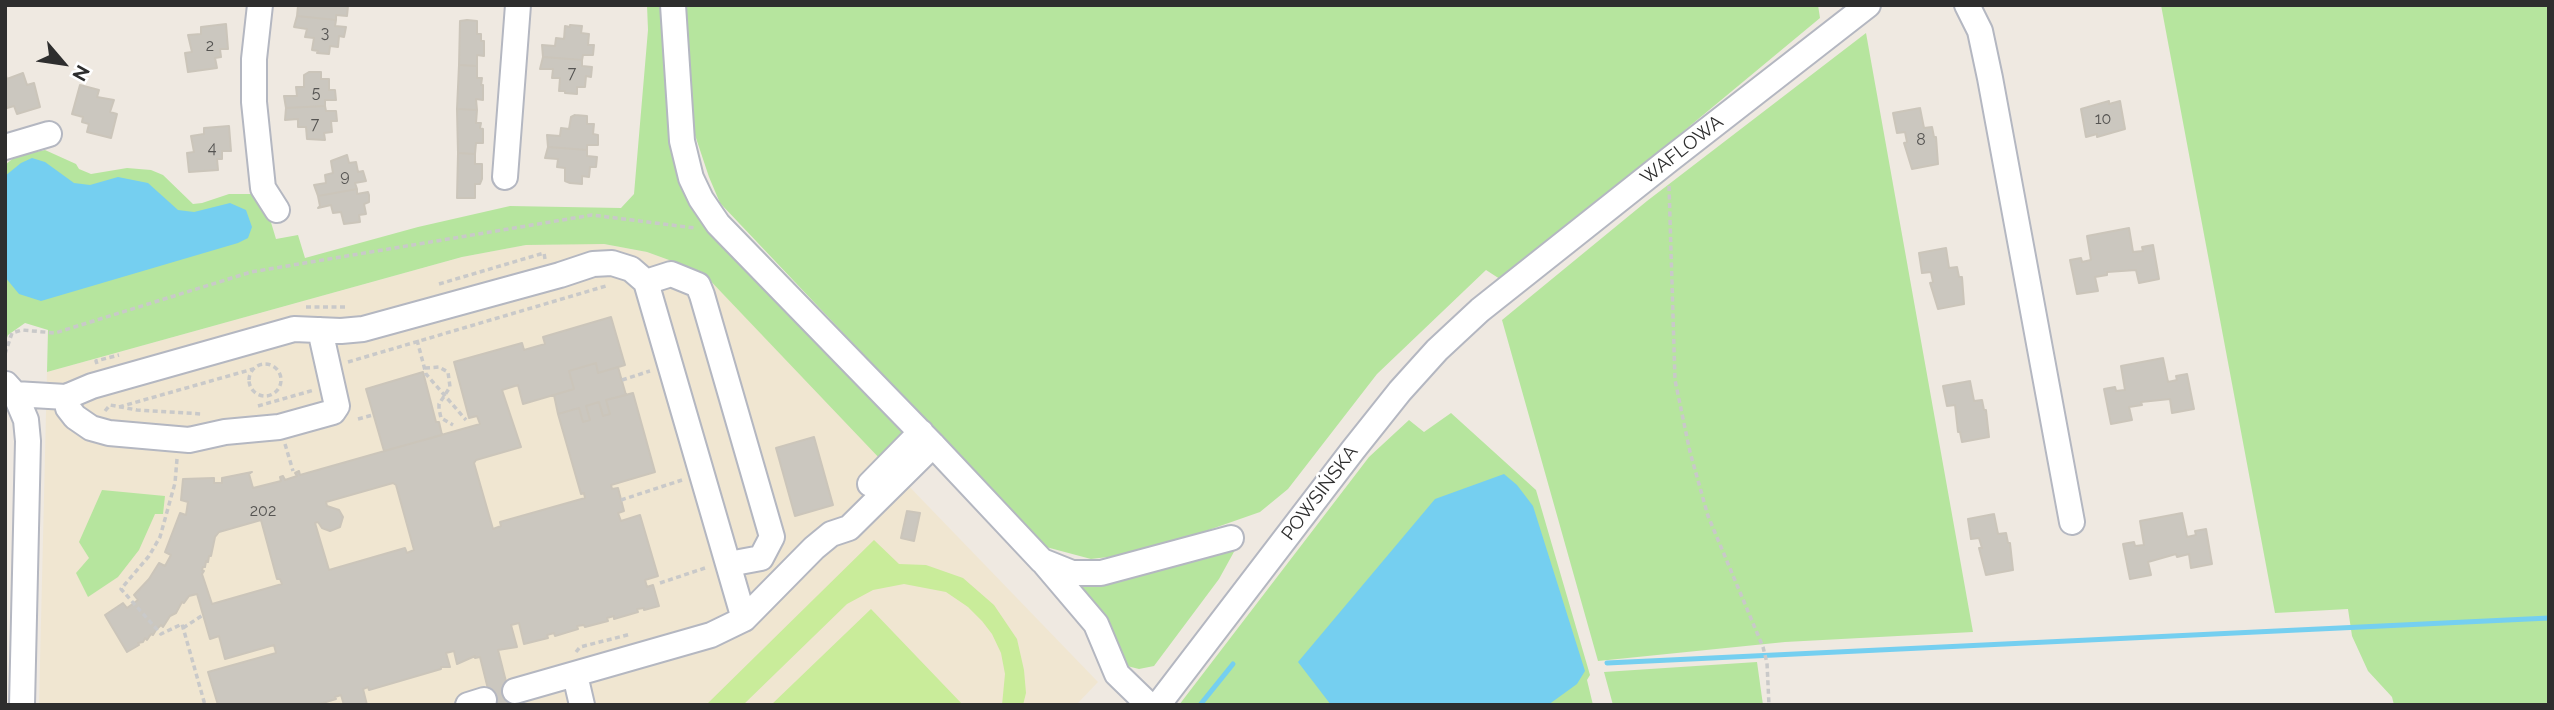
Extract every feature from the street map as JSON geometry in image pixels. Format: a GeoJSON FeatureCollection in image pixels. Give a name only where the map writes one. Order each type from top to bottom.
{"type":"FeatureCollection","features":[{"type":"Feature","properties":{"kind":"street"},"geometry":{"type":"LineString","coordinates":[[260,5],[254,59],[256,129],[263,188],[277,209]]}},
{"type":"Feature","properties":{"kind":"street"},"geometry":{"type":"LineString","coordinates":[[505,177],[518,5]]}},
{"type":"Feature","properties":{"kind":"street"},"geometry":{"type":"LineString","coordinates":[[673,5],[682,141],[691,178],[718,224],[1042,561],[1096,624],[1117,674],[1149,705]]}},
{"type":"Feature","properties":{"kind":"street"},"geometry":{"type":"LineString","coordinates":[[1967,5],[1980,31],[1990,78],[2072,522]]}},
{"type":"Feature","properties":{"kind":"street","name":"WAFLOWA"},"geometry":{"type":"LineString","coordinates":[[1497,297],[1851,10]]}},
{"type":"Feature","properties":{"kind":"street"},"geometry":{"type":"LineString","coordinates":[[5,147],[49,134]]}},
{"type":"Feature","properties":{"kind":"street"},"geometry":{"type":"LineString","coordinates":[[10,389],[66,397],[92,386],[294,328],[341,331],[363,329],[593,264],[612,263],[631,269],[646,282],[700,473],[717,566],[744,619]]}},
{"type":"Feature","properties":{"kind":"street"},"geometry":{"type":"LineString","coordinates":[[646,282],[671,274],[698,285],[766,548]]}},
{"type":"Feature","properties":{"kind":"street","name":"POWSIŃSKA"},"geometry":{"type":"LineString","coordinates":[[1158,705],[1400,391],[1437,350],[1497,297]]}},
{"type":"Feature","properties":{"kind":"street"},"geometry":{"type":"LineString","coordinates":[[66,397],[68,408],[75,417],[91,428],[109,433],[189,440],[225,432],[279,427],[333,412],[337,405],[320,330]]}},
{"type":"Feature","properties":{"kind":"street"},"geometry":{"type":"LineString","coordinates":[[10,389],[26,420],[28,441],[22,705]]}},
{"type":"Feature","properties":{"kind":"street"},"geometry":{"type":"LineString","coordinates":[[515,691],[575,665],[711,635],[744,619],[823,541],[849,528],[927,439]]}},
{"type":"Feature","properties":{"kind":"street"},"geometry":{"type":"LineString","coordinates":[[1042,561],[1072,573],[1101,573],[1231,538]]}},
{"type":"Feature","properties":{"kind":"street"},"geometry":{"type":"LineString","coordinates":[[717,566],[766,548],[823,541]]}},
{"type":"Feature","properties":{"kind":"street"},"geometry":{"type":"LineString","coordinates":[[575,665],[582,705]]}},
{"type":"Feature","properties":{"kind":"path"},"geometry":{"type":"LineString","coordinates":[[1669,160],[1675,380],[1690,452],[1708,516],[1763,647],[1767,663],[1769,705]]}},
{"type":"Feature","properties":{"kind":"path"},"geometry":{"type":"LineString","coordinates":[[5,354],[12,333],[22,330],[55,333],[251,272],[592,215],[692,229],[718,224]]}},
{"type":"Feature","properties":{"kind":"path"},"geometry":{"type":"LineString","coordinates":[[253,408],[346,378],[344,370],[347,363],[355,358],[615,284]]}},
{"type":"Feature","properties":{"kind":"path"},"geometry":{"type":"LineString","coordinates":[[417,340],[426,374],[466,419]]}},
{"type":"Feature","properties":{"kind":"path"},"geometry":{"type":"LineString","coordinates":[[204,414],[117,407],[262,365],[276,369],[281,379],[278,389],[270,396],[255,393],[249,379],[253,369]]}},
{"type":"Feature","properties":{"kind":"path"},"geometry":{"type":"LineString","coordinates":[[425,368],[439,367],[448,372],[450,387],[439,404],[439,414],[453,425]]}},
{"type":"Feature","properties":{"kind":"path"},"geometry":{"type":"LineString","coordinates":[[622,380],[659,368]]}},
{"type":"Feature","properties":{"kind":"path"},"geometry":{"type":"LineString","coordinates":[[358,419],[373,415]]}},
{"type":"Feature","properties":{"kind":"path"},"geometry":{"type":"LineString","coordinates":[[284,442],[293,471]]}},
{"type":"Feature","properties":{"kind":"path"},"geometry":{"type":"LineString","coordinates":[[177,453],[175,483],[160,537],[149,556],[121,589],[161,634],[182,624],[205,705]]}},
{"type":"Feature","properties":{"kind":"path"},"geometry":{"type":"LineString","coordinates":[[621,500],[688,479]]}},
{"type":"Feature","properties":{"kind":"path"},"geometry":{"type":"LineString","coordinates":[[660,583],[717,566]]}},
{"type":"Feature","properties":{"kind":"path"},"geometry":{"type":"LineString","coordinates":[[183,628],[203,615]]}},
{"type":"Feature","properties":{"kind":"path"},"geometry":{"type":"LineString","coordinates":[[575,665],[580,647],[635,633]]}},
{"type":"Feature","properties":{"kind":"shaded area"},"geometry":{"type":"Polygon","coordinates":[[[604,244],[647,252],[702,272],[1098,682],[1076,705],[39,705],[47,372],[462,257],[526,245],[604,244]]]}},
{"type":"Feature","properties":{"kind":"green space"},"geometry":{"type":"Polygon","coordinates":[[[647,5],[665,5],[679,166],[913,433],[883,462],[702,272],[647,252],[604,244],[526,245],[462,257],[47,372],[48,330],[25,323],[8,335],[5,343],[5,165],[16,156],[45,150],[91,174],[127,168],[151,170],[163,175],[193,204],[229,194],[251,194],[270,219],[276,239],[298,235],[305,258],[418,227],[510,206],[621,208],[634,194],[648,30],[647,5]]]}},
{"type":"Feature","properties":{"kind":"green space"},"geometry":{"type":"Polygon","coordinates":[[[686,5],[1818,5],[1820,18],[1503,281],[1486,270],[1377,374],[1288,489],[1260,512],[1143,553],[1091,559],[1046,547],[720,203],[694,132],[686,5]]]}},
{"type":"Feature","properties":{"kind":"green space"},"geometry":{"type":"Polygon","coordinates":[[[2161,5],[2549,5],[2549,705],[2394,705],[2392,697],[2368,671],[2352,636],[2348,609],[2275,613],[2161,5]]]}},
{"type":"Feature","properties":{"kind":"green space"},"geometry":{"type":"Polygon","coordinates":[[[1866,33],[1973,632],[1785,642],[1598,661],[1502,320],[1647,201],[1866,33]]]}},
{"type":"Feature","properties":{"kind":"green space"},"geometry":{"type":"Polygon","coordinates":[[[1451,413],[1536,490],[1590,675],[1587,680],[1593,705],[1179,705],[1369,457],[1409,420],[1424,432],[1451,413]]]}},
{"type":"Feature","properties":{"kind":"green space"},"geometry":{"type":"Polygon","coordinates":[[[102,490],[165,496],[163,514],[155,514],[139,550],[118,577],[88,597],[76,573],[89,558],[79,542],[102,490]]]}},
{"type":"Feature","properties":{"kind":"green space"},"geometry":{"type":"Polygon","coordinates":[[[874,540],[899,564],[926,565],[963,578],[994,605],[1017,639],[1024,670],[1026,693],[1023,705],[1002,705],[1005,674],[1001,653],[982,621],[968,607],[946,592],[904,584],[873,590],[847,604],[743,705],[706,705],[874,540]]]}},
{"type":"Feature","properties":{"kind":"green space"},"geometry":{"type":"Polygon","coordinates":[[[1235,550],[1219,579],[1154,666],[1139,669],[1127,666],[1076,582],[1120,580],[1235,550]]]}},
{"type":"Feature","properties":{"kind":"green space"},"geometry":{"type":"Polygon","coordinates":[[[871,609],[963,705],[771,705],[871,609]]]}},
{"type":"Feature","properties":{"kind":"green space"},"geometry":{"type":"Polygon","coordinates":[[[1757,662],[1763,705],[1613,705],[1604,672],[1757,662]]]}},
{"type":"Feature","properties":{"kind":"water"},"geometry":{"type":"Polygon","coordinates":[[[32,158],[45,162],[74,183],[90,185],[118,177],[148,183],[178,210],[194,212],[230,203],[246,210],[252,227],[248,238],[238,243],[41,301],[19,294],[5,277],[5,176],[32,158]]]}},
{"type":"Feature","properties":{"kind":"water"},"geometry":{"type":"Polygon","coordinates":[[[1504,474],[1517,485],[1533,506],[1585,671],[1577,684],[1548,705],[1331,705],[1298,662],[1435,499],[1504,474]]]}},
{"type":"Feature","properties":{"kind":"building"},"geometry":{"type":"Polygon","coordinates":[[[298,6],[348,6],[347,16],[336,15],[336,20],[297,16],[298,6]]]}},
{"type":"Feature","properties":{"kind":"building"},"geometry":{"type":"Polygon","coordinates":[[[297,16],[336,20],[335,26],[346,27],[344,37],[339,36],[338,47],[330,46],[329,54],[317,53],[318,51],[312,50],[314,38],[305,37],[307,29],[294,27],[297,16]]]}},
{"type":"Feature","properties":{"kind":"building"},"geometry":{"type":"Polygon","coordinates":[[[460,21],[477,21],[477,34],[481,34],[481,41],[484,41],[484,56],[477,55],[477,66],[459,65],[460,21]]]}},
{"type":"Feature","properties":{"kind":"building"},"geometry":{"type":"Polygon","coordinates":[[[226,24],[228,49],[220,49],[221,57],[215,58],[217,68],[188,72],[185,53],[192,52],[188,35],[201,34],[201,27],[226,24]]]}},
{"type":"Feature","properties":{"kind":"building"},"geometry":{"type":"Polygon","coordinates":[[[565,26],[582,26],[581,33],[589,34],[588,45],[594,45],[593,55],[583,55],[582,60],[543,57],[542,45],[555,46],[556,38],[564,39],[565,26]]]}},
{"type":"Feature","properties":{"kind":"building"},"geometry":{"type":"Polygon","coordinates":[[[543,57],[582,60],[582,66],[592,67],[591,77],[586,76],[585,87],[577,87],[577,94],[559,91],[560,78],[552,78],[553,69],[540,69],[543,57]]]}},
{"type":"Feature","properties":{"kind":"building"},"geometry":{"type":"Polygon","coordinates":[[[459,65],[477,66],[477,78],[482,78],[483,100],[476,99],[477,110],[457,109],[459,65]]]}},
{"type":"Feature","properties":{"kind":"building"},"geometry":{"type":"Polygon","coordinates":[[[321,72],[321,79],[329,79],[329,90],[335,90],[336,100],[325,100],[325,106],[286,108],[284,96],[297,96],[296,87],[304,87],[304,75],[321,72]]]}},
{"type":"Feature","properties":{"kind":"building"},"geometry":{"type":"Polygon","coordinates":[[[5,73],[7,79],[23,73],[27,85],[34,83],[40,107],[17,114],[14,106],[7,108],[5,73]]]}},
{"type":"Feature","properties":{"kind":"building"},"geometry":{"type":"Polygon","coordinates":[[[80,85],[99,90],[97,97],[114,100],[110,112],[117,114],[111,138],[87,132],[89,124],[82,122],[83,117],[72,114],[80,85]]]}},
{"type":"Feature","properties":{"kind":"building"},"geometry":{"type":"Polygon","coordinates":[[[2109,101],[2109,104],[2120,101],[2125,129],[2097,137],[2097,134],[2086,137],[2081,109],[2109,101]]]}},
{"type":"Feature","properties":{"kind":"building"},"geometry":{"type":"Polygon","coordinates":[[[325,106],[326,111],[336,111],[337,121],[331,121],[332,132],[324,133],[325,140],[307,139],[306,127],[298,127],[298,119],[285,120],[286,108],[325,106]]]}},
{"type":"Feature","properties":{"kind":"building"},"geometry":{"type":"Polygon","coordinates":[[[1920,108],[1924,128],[1932,127],[1936,137],[1938,164],[1912,169],[1904,143],[1907,142],[1905,132],[1897,133],[1893,113],[1920,108]]]}},
{"type":"Feature","properties":{"kind":"building"},"geometry":{"type":"Polygon","coordinates":[[[457,109],[477,110],[476,123],[481,123],[483,143],[476,143],[475,154],[458,153],[457,109]]]}},
{"type":"Feature","properties":{"kind":"building"},"geometry":{"type":"Polygon","coordinates":[[[587,116],[587,124],[594,124],[593,134],[598,135],[598,145],[587,145],[587,150],[548,147],[547,135],[560,136],[561,128],[569,129],[571,117],[587,116]]]}},
{"type":"Feature","properties":{"kind":"building"},"geometry":{"type":"Polygon","coordinates":[[[229,126],[231,151],[222,151],[222,159],[217,159],[218,170],[189,172],[187,153],[194,152],[191,136],[204,134],[204,128],[229,126]]]}},
{"type":"Feature","properties":{"kind":"building"},"geometry":{"type":"Polygon","coordinates":[[[548,147],[587,150],[587,156],[597,157],[596,167],[590,167],[589,177],[582,176],[582,184],[565,181],[565,168],[557,167],[558,159],[545,158],[548,147]]]}},
{"type":"Feature","properties":{"kind":"building"},"geometry":{"type":"Polygon","coordinates":[[[458,153],[475,154],[475,164],[482,164],[482,179],[480,184],[475,184],[475,198],[457,198],[458,153]]]}},
{"type":"Feature","properties":{"kind":"building"},"geometry":{"type":"Polygon","coordinates":[[[347,155],[349,163],[356,162],[358,172],[363,171],[366,181],[355,183],[357,189],[318,196],[314,185],[326,183],[325,175],[333,173],[331,161],[347,155]]]}},
{"type":"Feature","properties":{"kind":"building"},"geometry":{"type":"Polygon","coordinates":[[[357,189],[357,194],[368,192],[369,195],[369,202],[364,204],[366,214],[359,215],[360,222],[344,224],[341,212],[333,213],[331,205],[318,208],[318,196],[357,189]]]}},
{"type":"Feature","properties":{"kind":"building"},"geometry":{"type":"Polygon","coordinates":[[[2129,228],[2133,252],[2143,251],[2142,247],[2153,245],[2159,279],[2139,283],[2136,270],[2107,272],[2107,275],[2095,277],[2098,291],[2077,294],[2070,260],[2091,260],[2087,236],[2129,228]]]}},
{"type":"Feature","properties":{"kind":"building"},"geometry":{"type":"Polygon","coordinates":[[[1946,248],[1949,268],[1957,267],[1959,277],[1962,277],[1964,304],[1938,309],[1930,283],[1933,282],[1931,272],[1922,273],[1919,253],[1946,248]]]}},
{"type":"Feature","properties":{"kind":"building"},"geometry":{"type":"Polygon","coordinates":[[[611,317],[625,365],[598,373],[596,363],[569,371],[574,389],[523,404],[518,385],[502,390],[521,447],[476,460],[474,463],[493,529],[501,526],[500,522],[585,498],[584,493],[581,494],[558,414],[579,408],[583,422],[590,420],[586,406],[599,402],[603,416],[610,414],[606,400],[633,393],[655,472],[611,485],[612,489],[618,488],[624,511],[618,513],[621,521],[640,515],[658,576],[645,580],[647,587],[653,585],[659,606],[637,609],[638,612],[614,619],[614,616],[607,618],[608,621],[585,627],[577,626],[578,629],[555,636],[554,633],[547,635],[548,638],[524,644],[519,623],[511,625],[517,647],[498,650],[512,705],[492,705],[480,657],[475,656],[457,664],[454,651],[446,653],[450,667],[441,667],[369,690],[368,687],[363,689],[367,705],[344,705],[341,695],[316,705],[218,705],[208,672],[276,653],[274,645],[225,659],[219,636],[210,639],[197,594],[182,602],[163,627],[161,625],[147,640],[145,638],[127,652],[105,615],[123,603],[127,608],[138,600],[134,595],[159,563],[165,566],[171,555],[165,552],[180,513],[186,515],[188,502],[181,500],[183,479],[214,478],[214,483],[222,483],[222,478],[252,472],[249,474],[253,488],[281,481],[280,477],[283,476],[285,480],[297,476],[295,473],[299,471],[300,475],[480,424],[477,416],[469,418],[454,362],[522,343],[524,350],[545,344],[543,337],[611,317]],[[393,483],[326,502],[327,506],[339,510],[343,517],[340,527],[330,531],[322,528],[318,522],[315,523],[329,570],[405,548],[407,553],[414,550],[396,485],[393,483]],[[261,520],[219,532],[215,537],[211,556],[202,570],[212,604],[282,584],[280,579],[277,579],[261,520]]]}},
{"type":"Feature","properties":{"kind":"building"},"geometry":{"type":"Polygon","coordinates":[[[2163,358],[2168,382],[2177,380],[2176,376],[2187,374],[2194,409],[2172,413],[2170,399],[2141,402],[2142,405],[2129,407],[2132,420],[2111,424],[2104,389],[2115,387],[2116,391],[2125,390],[2121,366],[2163,358]]]}},
{"type":"Feature","properties":{"kind":"building"},"geometry":{"type":"Polygon","coordinates":[[[596,363],[598,373],[618,367],[626,395],[606,400],[610,414],[603,416],[599,402],[586,406],[590,420],[583,422],[579,408],[558,414],[554,395],[574,389],[569,371],[596,363]]]}},
{"type":"Feature","properties":{"kind":"building"},"geometry":{"type":"Polygon","coordinates":[[[423,372],[442,435],[384,451],[366,389],[423,372]]]}},
{"type":"Feature","properties":{"kind":"building"},"geometry":{"type":"Polygon","coordinates":[[[1970,381],[1974,401],[1982,400],[1986,410],[1989,437],[1962,442],[1955,405],[1947,406],[1943,386],[1970,381]]]}},
{"type":"Feature","properties":{"kind":"building"},"geometry":{"type":"Polygon","coordinates":[[[814,437],[833,505],[795,516],[776,448],[814,437]]]}},
{"type":"Feature","properties":{"kind":"building"},"geometry":{"type":"Polygon","coordinates":[[[907,511],[920,513],[914,541],[901,538],[907,511]]]}},
{"type":"Feature","properties":{"kind":"building"},"geometry":{"type":"Polygon","coordinates":[[[2182,513],[2187,537],[2196,535],[2195,531],[2206,529],[2212,564],[2191,568],[2189,554],[2177,557],[2176,554],[2148,562],[2151,575],[2130,579],[2123,544],[2134,542],[2135,546],[2144,545],[2140,521],[2182,513]]]}},
{"type":"Feature","properties":{"kind":"building"},"geometry":{"type":"Polygon","coordinates":[[[1994,514],[1998,534],[2006,533],[2010,543],[2013,570],[1986,575],[1979,538],[1971,539],[1968,519],[1994,514]]]}},
{"type":"Feature","properties":{"kind":"waterway"},"geometry":{"type":"LineString","coordinates":[[1607,663],[2549,618]]}},
{"type":"Feature","properties":{"kind":"waterway"},"geometry":{"type":"LineString","coordinates":[[1200,705],[1233,664]]}}]}
